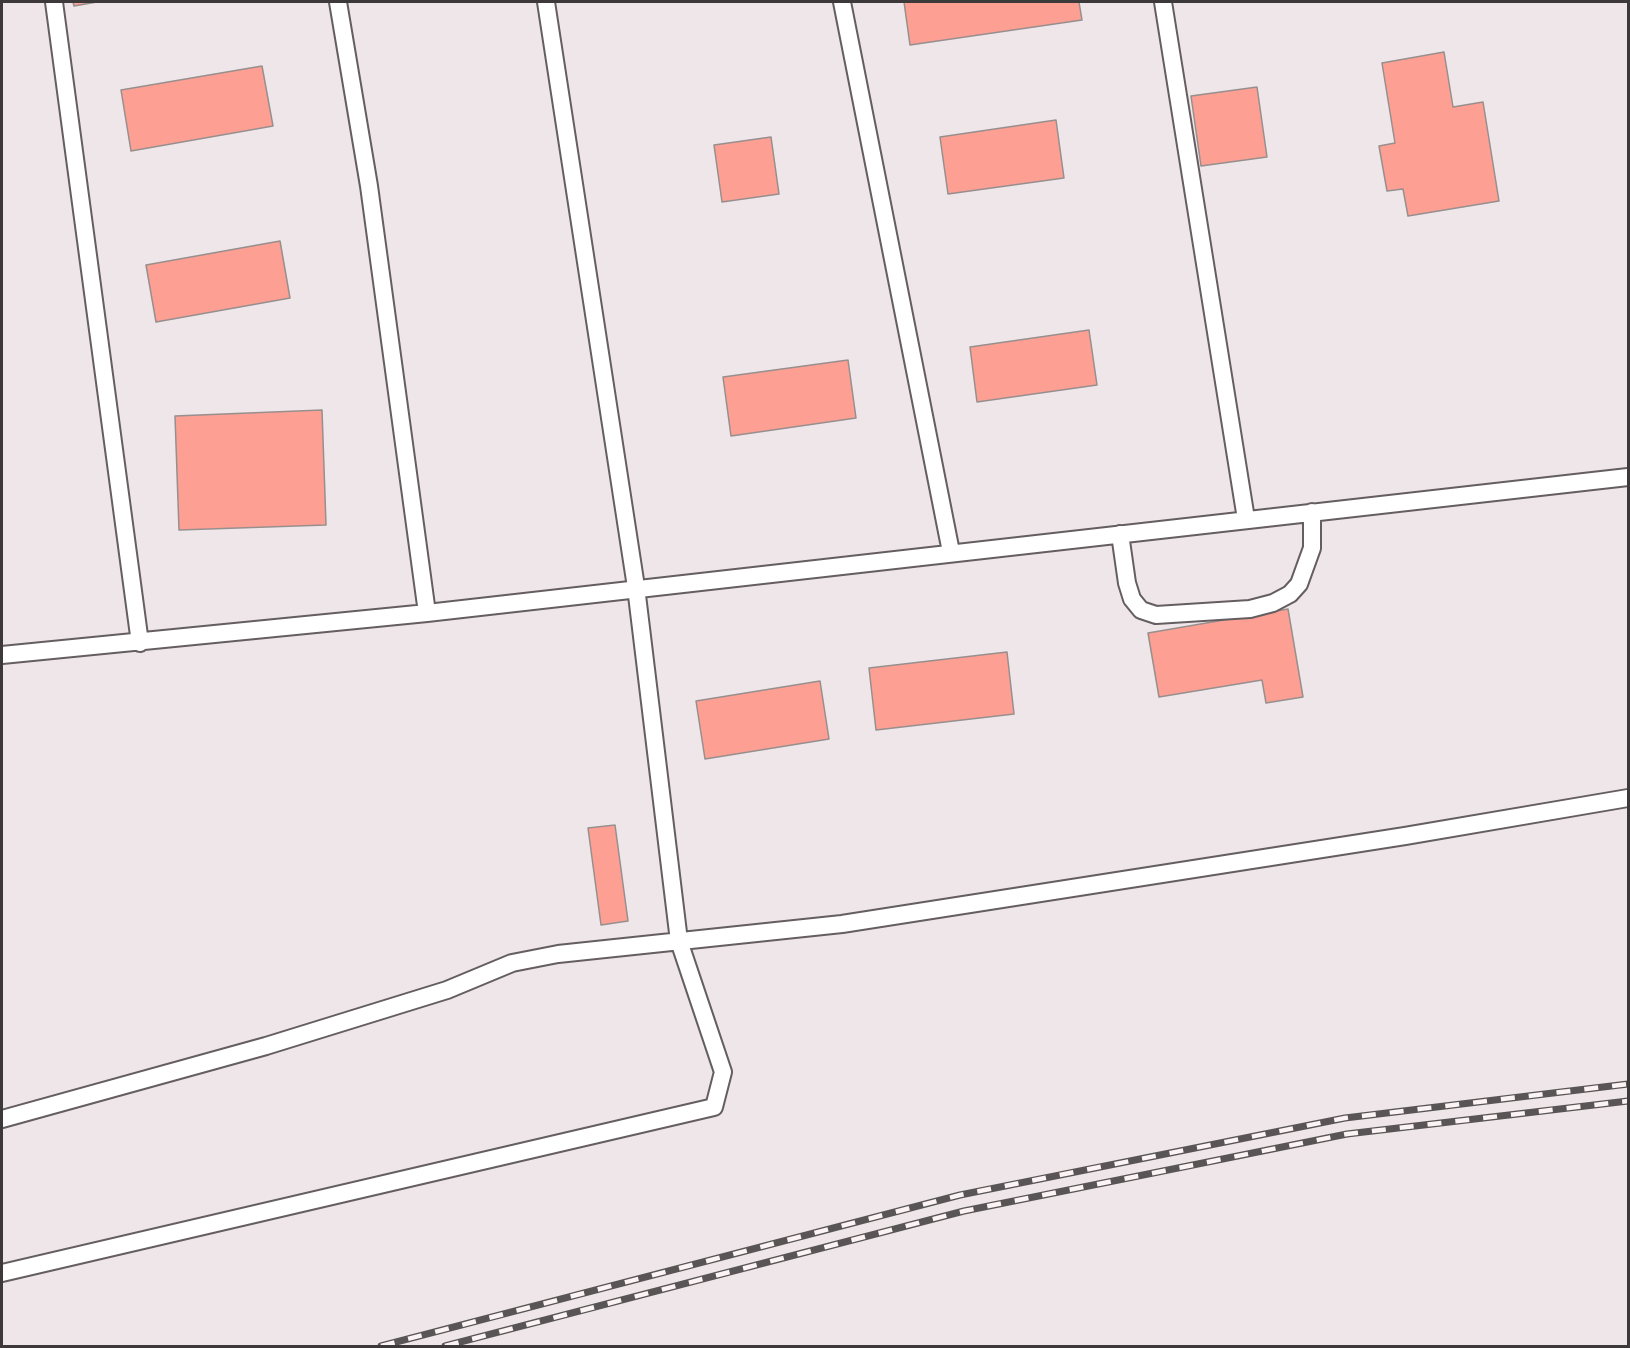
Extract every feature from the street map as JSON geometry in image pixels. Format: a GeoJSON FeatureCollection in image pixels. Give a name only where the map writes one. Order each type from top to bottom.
{"type":"FeatureCollection","features":[{"type":"Feature","properties":{"kind":"lane"},"geometry":{"type":"LineString","coordinates":[[54,2],[140,643]]}},
{"type":"Feature","properties":{"kind":"lane"},"geometry":{"type":"LineString","coordinates":[[338,2],[369,186],[427,612]]}},
{"type":"Feature","properties":{"kind":"lane"},"geometry":{"type":"LineString","coordinates":[[2,1273],[714,1107],[723,1072],[680,941],[636,587],[546,2]]}},
{"type":"Feature","properties":{"kind":"lane"},"geometry":{"type":"LineString","coordinates":[[842,2],[951,552]]}},
{"type":"Feature","properties":{"kind":"lane"},"geometry":{"type":"LineString","coordinates":[[1162,2],[1246,519]]}},
{"type":"Feature","properties":{"kind":"lane"},"geometry":{"type":"LineString","coordinates":[[2,655],[140,643],[427,612],[1629,477]]}},
{"type":"Feature","properties":{"kind":"lane"},"geometry":{"type":"LineString","coordinates":[[1120,534],[1127,584],[1132,599],[1141,610],[1156,615],[1250,609],[1273,603],[1290,594],[1299,584],[1312,548],[1312,512]]}},
{"type":"Feature","properties":{"kind":"lane"},"geometry":{"type":"LineString","coordinates":[[2,1119],[277,1043],[447,990],[512,963],[558,954],[842,924],[1393,838],[1629,798]]}},
{"type":"Feature","properties":{"kind":"building"},"geometry":{"type":"Polygon","coordinates":[[[73,2],[97,2],[74,6],[73,2]]]}},
{"type":"Feature","properties":{"kind":"building"},"geometry":{"type":"Polygon","coordinates":[[[904,2],[1079,2],[1082,20],[910,45],[904,2]]]}},
{"type":"Feature","properties":{"kind":"building"},"geometry":{"type":"Polygon","coordinates":[[[1444,52],[1453,107],[1483,102],[1499,201],[1408,216],[1403,189],[1387,191],[1379,146],[1395,143],[1382,63],[1444,52]]]}},
{"type":"Feature","properties":{"kind":"building"},"geometry":{"type":"Polygon","coordinates":[[[262,66],[273,126],[131,151],[121,90],[262,66]]]}},
{"type":"Feature","properties":{"kind":"building"},"geometry":{"type":"Polygon","coordinates":[[[1257,87],[1267,157],[1201,166],[1191,96],[1257,87]]]}},
{"type":"Feature","properties":{"kind":"building"},"geometry":{"type":"Polygon","coordinates":[[[1056,120],[1064,178],[948,194],[940,137],[1056,120]]]}},
{"type":"Feature","properties":{"kind":"building"},"geometry":{"type":"Polygon","coordinates":[[[771,137],[779,194],[722,202],[714,145],[771,137]]]}},
{"type":"Feature","properties":{"kind":"building"},"geometry":{"type":"Polygon","coordinates":[[[280,241],[290,298],[156,322],[146,265],[280,241]]]}},
{"type":"Feature","properties":{"kind":"building"},"geometry":{"type":"Polygon","coordinates":[[[1089,330],[1097,385],[977,402],[970,347],[1089,330]]]}},
{"type":"Feature","properties":{"kind":"building"},"geometry":{"type":"Polygon","coordinates":[[[848,360],[856,418],[731,436],[723,377],[848,360]]]}},
{"type":"Feature","properties":{"kind":"building"},"geometry":{"type":"Polygon","coordinates":[[[322,410],[326,525],[179,530],[175,416],[322,410]]]}},
{"type":"Feature","properties":{"kind":"building"},"geometry":{"type":"Polygon","coordinates":[[[1288,609],[1303,697],[1266,703],[1262,680],[1159,697],[1148,633],[1288,609]]]}},
{"type":"Feature","properties":{"kind":"building"},"geometry":{"type":"Polygon","coordinates":[[[1007,652],[1014,714],[876,730],[869,668],[1007,652]]]}},
{"type":"Feature","properties":{"kind":"building"},"geometry":{"type":"Polygon","coordinates":[[[820,681],[829,739],[705,759],[696,701],[820,681]]]}},
{"type":"Feature","properties":{"kind":"building"},"geometry":{"type":"Polygon","coordinates":[[[615,825],[628,921],[601,925],[588,828],[615,825]]]}},
{"type":"Feature","properties":{"kind":"railway"},"geometry":{"type":"LineString","coordinates":[[381,1346],[960,1195],[1345,1118],[1628,1084]]}},
{"type":"Feature","properties":{"kind":"railway"},"geometry":{"type":"LineString","coordinates":[[445,1346],[964,1211],[1347,1134],[1628,1101]]}}]}
